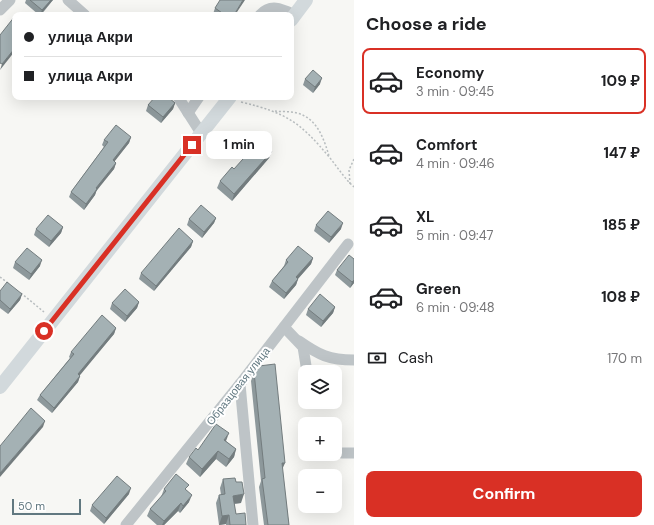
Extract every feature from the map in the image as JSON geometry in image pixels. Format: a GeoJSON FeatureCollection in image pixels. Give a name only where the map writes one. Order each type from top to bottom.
{"type":"FeatureCollection","features":[{"type":"Feature","properties":{"kind":"main road"},"geometry":{"type":"LineString","coordinates":[[294,16],[306,0]]}},
{"type":"Feature","properties":{"kind":"main road"},"geometry":{"type":"LineString","coordinates":[[0,387],[227,100]]}},
{"type":"Feature","properties":{"kind":"street"},"geometry":{"type":"LineString","coordinates":[[0,10],[10,0]]}},
{"type":"Feature","properties":{"kind":"street"},"geometry":{"type":"LineString","coordinates":[[68,0],[81,12]]}},
{"type":"Feature","properties":{"kind":"street"},"geometry":{"type":"LineString","coordinates":[[264,12],[267,9],[276,7],[284,12]]}},
{"type":"Feature","properties":{"kind":"street"},"geometry":{"type":"LineString","coordinates":[[180,100],[201,133]]}},
{"type":"Feature","properties":{"kind":"street"},"geometry":{"type":"LineString","coordinates":[[188,113],[197,100]]}},
{"type":"Feature","properties":{"kind":"street","name":"Образцовая улица"},"geometry":{"type":"LineString","coordinates":[[126,525],[240,384],[348,244]]}},
{"type":"Feature","properties":{"kind":"street"},"geometry":{"type":"LineString","coordinates":[[284,327],[298,341],[323,356],[332,359],[354,360]]}},
{"type":"Feature","properties":{"kind":"street"},"geometry":{"type":"LineString","coordinates":[[298,341],[305,354],[306,365]]}},
{"type":"Feature","properties":{"kind":"street"},"geometry":{"type":"LineString","coordinates":[[240,384],[253,525]]}},
{"type":"Feature","properties":{"kind":"street"},"geometry":{"type":"LineString","coordinates":[[342,453],[354,453]]}},
{"type":"Feature","properties":{"kind":"path"},"geometry":{"type":"LineString","coordinates":[[236,100],[274,111],[297,113],[308,118],[315,124],[324,139],[329,158]]}},
{"type":"Feature","properties":{"kind":"path"},"geometry":{"type":"LineString","coordinates":[[274,111],[299,125],[310,134],[354,187]]}},
{"type":"Feature","properties":{"kind":"path"},"geometry":{"type":"LineString","coordinates":[[350,184],[349,170],[354,159]]}},
{"type":"Feature","properties":{"kind":"path"},"geometry":{"type":"LineString","coordinates":[[0,276],[12,286]]}},
{"type":"Feature","properties":{"kind":"path"},"geometry":{"type":"LineString","coordinates":[[18,291],[53,320]]}},
{"type":"Feature","properties":{"kind":"building"},"geometry":{"type":"Polygon","coordinates":[[[30,0],[51,0],[42,10],[30,0]]]}},
{"type":"Feature","properties":{"kind":"building"},"geometry":{"type":"Polygon","coordinates":[[[220,0],[243,0],[236,12],[221,12],[215,8],[220,0]]]}},
{"type":"Feature","properties":{"kind":"building"},"geometry":{"type":"Polygon","coordinates":[[[12,20],[12,52],[2,64],[0,63],[0,35],[12,20]]]}},
{"type":"Feature","properties":{"kind":"building"},"geometry":{"type":"Polygon","coordinates":[[[313,70],[322,78],[315,87],[305,79],[313,70]]]}},
{"type":"Feature","properties":{"kind":"building"},"geometry":{"type":"Polygon","coordinates":[[[152,100],[172,100],[175,103],[163,117],[148,105],[152,100]]]}},
{"type":"Feature","properties":{"kind":"building"},"geometry":{"type":"Polygon","coordinates":[[[116,125],[131,137],[113,160],[116,163],[96,188],[97,189],[86,204],[71,192],[108,142],[104,140],[116,125]]]}},
{"type":"Feature","properties":{"kind":"building"},"geometry":{"type":"Polygon","coordinates":[[[260,140],[272,151],[234,194],[220,181],[232,167],[234,169],[260,140]]]}},
{"type":"Feature","properties":{"kind":"building"},"geometry":{"type":"Polygon","coordinates":[[[201,205],[216,218],[204,232],[189,219],[201,205]]]}},
{"type":"Feature","properties":{"kind":"building"},"geometry":{"type":"Polygon","coordinates":[[[328,211],[343,223],[331,237],[316,225],[328,211]]]}},
{"type":"Feature","properties":{"kind":"building"},"geometry":{"type":"Polygon","coordinates":[[[48,215],[63,227],[51,241],[36,229],[48,215]]]}},
{"type":"Feature","properties":{"kind":"building"},"geometry":{"type":"Polygon","coordinates":[[[179,228],[193,241],[156,286],[141,273],[179,228]]]}},
{"type":"Feature","properties":{"kind":"building"},"geometry":{"type":"Polygon","coordinates":[[[298,246],[313,258],[296,277],[298,279],[286,293],[272,281],[288,262],[286,260],[298,246]]]}},
{"type":"Feature","properties":{"kind":"building"},"geometry":{"type":"Polygon","coordinates":[[[27,248],[42,260],[31,274],[15,262],[27,248]]]}},
{"type":"Feature","properties":{"kind":"building"},"geometry":{"type":"Polygon","coordinates":[[[349,255],[354,259],[354,280],[352,282],[337,270],[349,255]]]}},
{"type":"Feature","properties":{"kind":"building"},"geometry":{"type":"Polygon","coordinates":[[[7,282],[22,294],[10,309],[0,300],[0,291],[7,282]]]}},
{"type":"Feature","properties":{"kind":"building"},"geometry":{"type":"Polygon","coordinates":[[[125,289],[139,302],[127,316],[112,303],[125,289]]]}},
{"type":"Feature","properties":{"kind":"building"},"geometry":{"type":"Polygon","coordinates":[[[320,294],[335,307],[323,321],[308,309],[320,294]]]}},
{"type":"Feature","properties":{"kind":"building"},"geometry":{"type":"Polygon","coordinates":[[[102,315],[116,328],[78,374],[80,376],[54,408],[40,395],[74,354],[71,352],[102,315]]]}},
{"type":"Feature","properties":{"kind":"building"},"geometry":{"type":"Polygon","coordinates":[[[275,364],[285,463],[282,463],[289,525],[268,525],[262,479],[265,478],[254,372],[259,366],[275,364]]]}},
{"type":"Feature","properties":{"kind":"building"},"geometry":{"type":"Polygon","coordinates":[[[31,408],[45,421],[0,473],[0,446],[31,408]]]}},
{"type":"Feature","properties":{"kind":"building"},"geometry":{"type":"Polygon","coordinates":[[[216,424],[229,433],[224,440],[236,449],[229,459],[218,451],[202,469],[189,457],[196,448],[198,450],[216,424]]]}},
{"type":"Feature","properties":{"kind":"building"},"geometry":{"type":"Polygon","coordinates":[[[176,474],[189,485],[185,489],[192,495],[183,506],[181,503],[164,521],[150,509],[166,491],[164,489],[176,474]]]}},
{"type":"Feature","properties":{"kind":"building"},"geometry":{"type":"Polygon","coordinates":[[[117,476],[131,488],[106,518],[92,505],[117,476]]]}},
{"type":"Feature","properties":{"kind":"building"},"geometry":{"type":"Polygon","coordinates":[[[235,478],[236,482],[242,482],[244,494],[233,496],[236,514],[245,513],[246,525],[230,525],[229,515],[222,516],[219,495],[225,494],[223,479],[235,478]]]}},
{"type":"Feature","properties":{"kind":"route"},"geometry":{"type":"LineString","coordinates":[[44,331],[192,145]]}}]}
